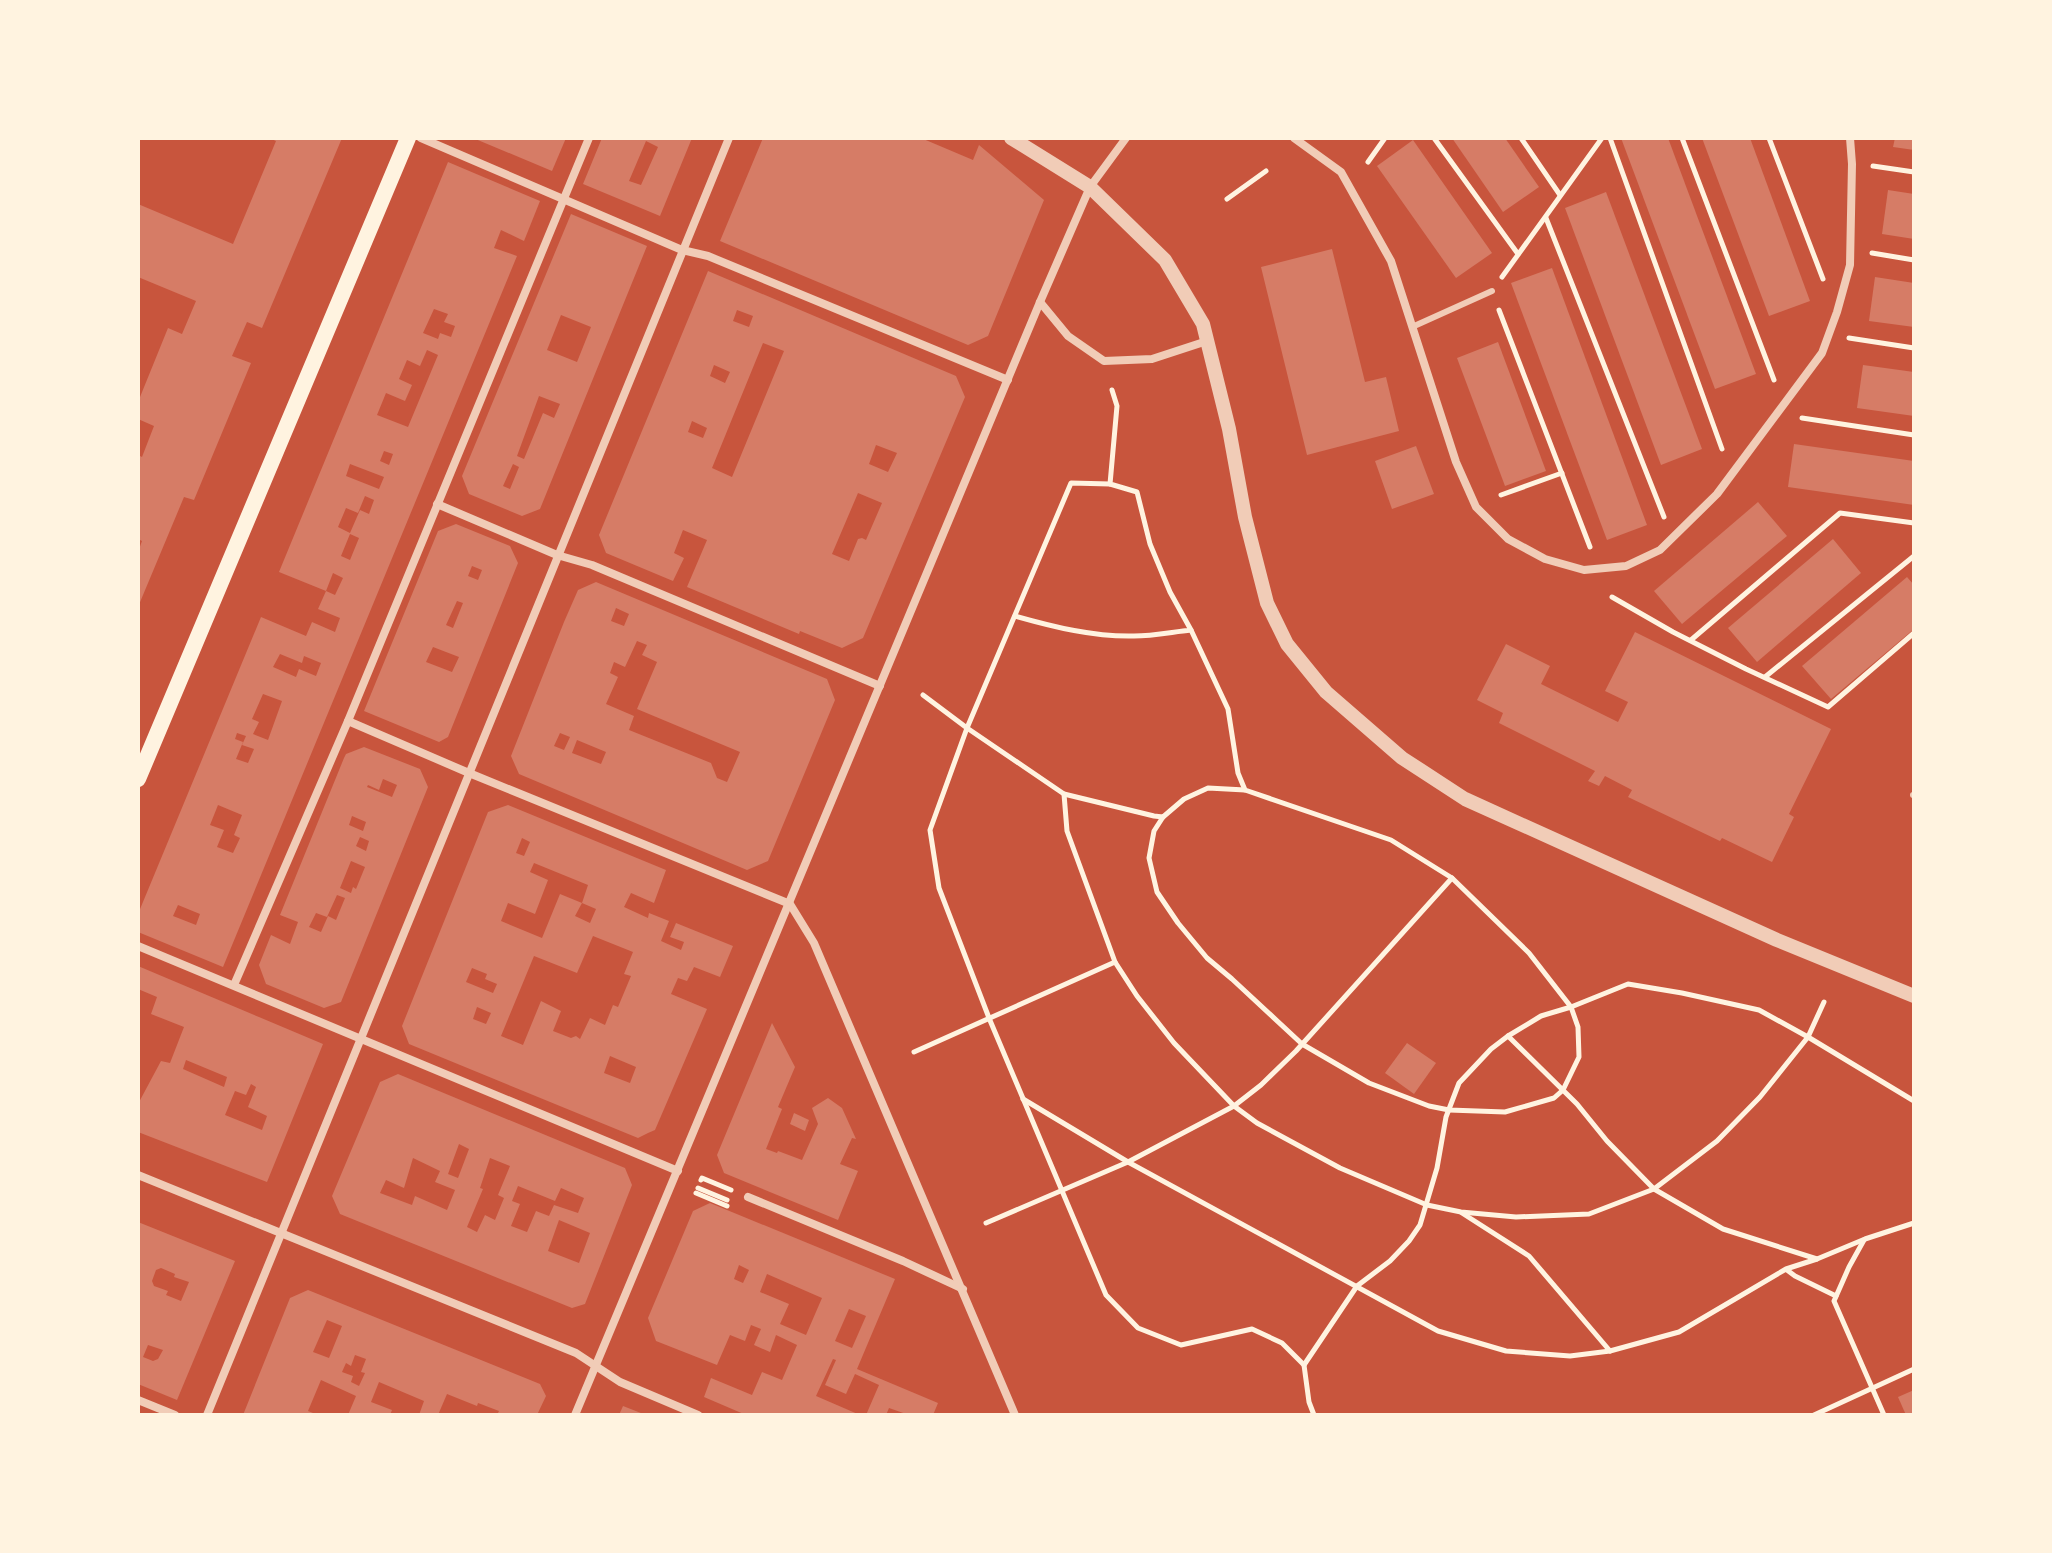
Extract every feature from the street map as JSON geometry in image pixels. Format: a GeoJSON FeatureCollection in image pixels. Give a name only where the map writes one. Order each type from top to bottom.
{"type":"FeatureCollection","features":[{"type":"Feature","properties":{"kind":"main road"},"geometry":{"type":"LineString","coordinates":[[138,779],[408,138]]}},
{"type":"Feature","properties":{"kind":"street"},"geometry":{"type":"LineString","coordinates":[[421,138],[682,250],[708,256],[1008,380]]}},
{"type":"Feature","properties":{"kind":"street"},"geometry":{"type":"LineString","coordinates":[[234,985],[348,721],[589,138]]}},
{"type":"Feature","properties":{"kind":"street"},"geometry":{"type":"LineString","coordinates":[[207,1415],[729,138]]}},
{"type":"Feature","properties":{"kind":"street"},"geometry":{"type":"LineString","coordinates":[[1011,138],[1090,187],[1165,260],[1203,324],[1267,603],[1287,644],[1326,692],[1402,758],[1465,799],[1777,940],[1914,996]]}},
{"type":"Feature","properties":{"kind":"street"},"geometry":{"type":"LineString","coordinates":[[575,1415],[1040,302],[1090,187],[1126,138]]}},
{"type":"Feature","properties":{"kind":"street"},"geometry":{"type":"LineString","coordinates":[[1294,138],[1341,172],[1391,261],[1456,462],[1476,507],[1508,539],[1545,559],[1584,570],[1626,566],[1660,550],[1717,494],[1822,353],[1850,265],[1850,138]]}},
{"type":"Feature","properties":{"kind":"street"},"geometry":{"type":"LineString","coordinates":[[1040,302],[1068,336],[1104,361],[1152,359],[1207,341]]}},
{"type":"Feature","properties":{"kind":"street"},"geometry":{"type":"LineString","coordinates":[[437,504],[557,555],[592,565],[880,686]]}},
{"type":"Feature","properties":{"kind":"street"},"geometry":{"type":"LineString","coordinates":[[348,721],[790,904],[814,943],[1015,1415]]}},
{"type":"Feature","properties":{"kind":"street"},"geometry":{"type":"LineString","coordinates":[[138,946],[678,1171]]}},
{"type":"Feature","properties":{"kind":"street"},"geometry":{"type":"LineString","coordinates":[[138,1175],[576,1353],[620,1382],[698,1415]]}},
{"type":"Feature","properties":{"kind":"street"},"geometry":{"type":"LineString","coordinates":[[748,1197],[963,1289]]}},
{"type":"Feature","properties":{"kind":"street"},"geometry":{"type":"LineString","coordinates":[[138,1400],[175,1415]]}},
{"type":"Feature","properties":{"kind":"lane"},"geometry":{"type":"LineString","coordinates":[[1412,327],[1492,291]]}},
{"type":"Feature","properties":{"kind":"path"},"geometry":{"type":"LineString","coordinates":[[1368,162],[1385,138]]}},
{"type":"Feature","properties":{"kind":"path"},"geometry":{"type":"LineString","coordinates":[[1434,138],[1518,254]]}},
{"type":"Feature","properties":{"kind":"path"},"geometry":{"type":"LineString","coordinates":[[1521,138],[1560,195]]}},
{"type":"Feature","properties":{"kind":"path"},"geometry":{"type":"LineString","coordinates":[[1598,569],[1492,291],[1602,138]]}},
{"type":"Feature","properties":{"kind":"path"},"geometry":{"type":"LineString","coordinates":[[1610,138],[1731,476]]}},
{"type":"Feature","properties":{"kind":"path"},"geometry":{"type":"LineString","coordinates":[[1682,138],[1783,406]]}},
{"type":"Feature","properties":{"kind":"path"},"geometry":{"type":"LineString","coordinates":[[1769,138],[1837,312]]}},
{"type":"Feature","properties":{"kind":"path"},"geometry":{"type":"LineString","coordinates":[[1888,168],[1914,172]]}},
{"type":"Feature","properties":{"kind":"path"},"geometry":{"type":"LineString","coordinates":[[1227,199],[1266,171]]}},
{"type":"Feature","properties":{"kind":"path"},"geometry":{"type":"LineString","coordinates":[[1545,217],[1672,538]]}},
{"type":"Feature","properties":{"kind":"path"},"geometry":{"type":"LineString","coordinates":[[1876,255],[1914,260]]}},
{"type":"Feature","properties":{"kind":"path"},"geometry":{"type":"LineString","coordinates":[[1858,339],[1914,348]]}},
{"type":"Feature","properties":{"kind":"path"},"geometry":{"type":"LineString","coordinates":[[1110,484],[1117,406],[1112,390]]}},
{"type":"Feature","properties":{"kind":"path"},"geometry":{"type":"LineString","coordinates":[[1777,414],[1914,435]]}},
{"type":"Feature","properties":{"kind":"path"},"geometry":{"type":"LineString","coordinates":[[1501,495],[1562,473]]}},
{"type":"Feature","properties":{"kind":"path"},"geometry":{"type":"LineString","coordinates":[[1245,790],[1238,773],[1228,709],[1170,592],[1150,544],[1137,492],[1110,484],[1071,483],[967,728],[930,830],[939,888],[989,1018],[1106,1295],[1138,1328],[1181,1345],[1252,1329],[1282,1343],[1304,1365],[1314,1415]]}},
{"type":"Feature","properties":{"kind":"path"},"geometry":{"type":"LineString","coordinates":[[1691,640],[1840,513],[1914,523]]}},
{"type":"Feature","properties":{"kind":"path"},"geometry":{"type":"LineString","coordinates":[[1765,677],[1914,556]]}},
{"type":"Feature","properties":{"kind":"path"},"geometry":{"type":"LineString","coordinates":[[1612,597],[1691,640],[1828,707],[1914,633]]}},
{"type":"Feature","properties":{"kind":"path"},"geometry":{"type":"LineString","coordinates":[[1015,616],[1053,627],[1092,633],[1134,636],[1191,630]]}},
{"type":"Feature","properties":{"kind":"path"},"geometry":{"type":"LineString","coordinates":[[923,695],[1064,794],[1163,817]]}},
{"type":"Feature","properties":{"kind":"path"},"geometry":{"type":"LineString","coordinates":[[1208,788],[1245,790],[1391,840],[1452,878],[1529,953],[1571,1007],[1578,1027],[1579,1057],[1563,1090],[1554,1098],[1505,1112],[1449,1110],[1429,1106],[1369,1083],[1302,1044],[1207,958],[1157,892],[1149,858],[1154,831],[1163,817],[1184,799],[1208,788]]}},
{"type":"Feature","properties":{"kind":"path"},"geometry":{"type":"LineString","coordinates":[[1064,794],[1067,831],[1115,962],[1174,1043],[1234,1106],[1257,1123],[1340,1168],[1427,1205],[1516,1217],[1589,1214],[1654,1189],[1717,1141],[1760,1097],[1808,1037],[1824,1002]]}},
{"type":"Feature","properties":{"kind":"path"},"geometry":{"type":"LineString","coordinates":[[986,1223],[1128,1162],[1234,1106],[1261,1085],[1302,1044],[1452,878]]}},
{"type":"Feature","properties":{"kind":"path"},"geometry":{"type":"LineString","coordinates":[[914,1052],[1115,962]]}},
{"type":"Feature","properties":{"kind":"path"},"geometry":{"type":"LineString","coordinates":[[1304,1365],[1357,1286],[1390,1261],[1420,1225],[1437,1168],[1449,1110],[1459,1083],[1491,1049],[1541,1016],[1628,984],[1759,1010],[1914,1101]]}},
{"type":"Feature","properties":{"kind":"path"},"geometry":{"type":"LineString","coordinates":[[1508,1036],[1577,1104],[1607,1141],[1654,1189],[1723,1229],[1817,1259]]}},
{"type":"Feature","properties":{"kind":"path"},"geometry":{"type":"LineString","coordinates":[[1022,1098],[1128,1162],[1438,1331],[1506,1351],[1570,1356],[1610,1351],[1679,1332],[1786,1269],[1914,1223]]}},
{"type":"Feature","properties":{"kind":"path"},"geometry":{"type":"LineString","coordinates":[[701,1181],[702,1178],[719,1185]]}},
{"type":"Feature","properties":{"kind":"path"},"geometry":{"type":"LineString","coordinates":[[697,1191],[732,1205]]}},
{"type":"Feature","properties":{"kind":"path"},"geometry":{"type":"LineString","coordinates":[[1461,1212],[1529,1256],[1610,1351]]}},
{"type":"Feature","properties":{"kind":"path"},"geometry":{"type":"LineString","coordinates":[[1865,1239],[1834,1301],[1884,1415]]}},
{"type":"Feature","properties":{"kind":"path"},"geometry":{"type":"LineString","coordinates":[[1786,1269],[1836,1296]]}},
{"type":"Feature","properties":{"kind":"path"},"geometry":{"type":"LineString","coordinates":[[1814,1415],[1914,1369]]}},
{"type":"Feature","properties":{"kind":"building"},"geometry":{"type":"Polygon","coordinates":[[[269,138],[342,138],[262,328],[247,322],[232,356],[251,363],[194,500],[184,497],[138,607],[138,552],[142,541],[138,539],[138,455],[142,457],[154,426],[138,419],[138,402],[168,328],[182,334],[196,301],[138,277],[138,204],[233,244],[276,141],[269,138]]]}},
{"type":"Feature","properties":{"kind":"building"},"geometry":{"type":"Polygon","coordinates":[[[473,138],[566,138],[552,171],[473,138]]]}},
{"type":"Feature","properties":{"kind":"building"},"geometry":{"type":"Polygon","coordinates":[[[602,138],[692,138],[660,216],[583,184],[602,138]],[[646,141],[629,181],[641,185],[658,147],[646,141]]]}},
{"type":"Feature","properties":{"kind":"building"},"geometry":{"type":"Polygon","coordinates":[[[763,138],[921,138],[973,160],[979,145],[1044,200],[988,336],[968,345],[720,241],[763,138]]]}},
{"type":"Feature","properties":{"kind":"building"},"geometry":{"type":"Polygon","coordinates":[[[1452,138],[1505,138],[1539,187],[1503,212],[1452,138]]]}},
{"type":"Feature","properties":{"kind":"building"},"geometry":{"type":"Polygon","coordinates":[[[1621,138],[1668,138],[1756,374],[1715,389],[1621,138]]]}},
{"type":"Feature","properties":{"kind":"building"},"geometry":{"type":"Polygon","coordinates":[[[1702,138],[1750,138],[1810,301],[1769,316],[1702,138]]]}},
{"type":"Feature","properties":{"kind":"building"},"geometry":{"type":"Polygon","coordinates":[[[1895,138],[1914,138],[1914,150],[1893,147],[1895,138]]]}},
{"type":"Feature","properties":{"kind":"building"},"geometry":{"type":"Polygon","coordinates":[[[1413,140],[1492,253],[1456,278],[1377,166],[1413,140]]]}},
{"type":"Feature","properties":{"kind":"building"},"geometry":{"type":"Polygon","coordinates":[[[448,162],[540,201],[524,241],[501,230],[494,248],[517,256],[223,967],[138,932],[138,914],[261,617],[306,636],[312,622],[335,632],[340,618],[318,609],[326,591],[279,572],[448,162]],[[434,309],[423,333],[438,339],[440,333],[451,337],[455,326],[444,322],[448,314],[434,309]],[[427,350],[420,366],[407,360],[399,379],[412,385],[405,401],[386,393],[377,415],[408,427],[438,355],[427,350]],[[384,451],[380,461],[389,465],[393,454],[384,451]],[[350,464],[346,476],[379,489],[384,477],[350,464]],[[365,496],[358,513],[346,508],[338,527],[350,533],[360,510],[369,514],[374,500],[365,496]],[[350,534],[341,556],[350,560],[359,538],[350,534]],[[333,573],[326,591],[335,595],[343,578],[333,573]],[[280,654],[273,667],[296,677],[299,669],[316,676],[321,663],[304,656],[302,663],[280,654]],[[263,694],[252,719],[259,722],[253,734],[268,740],[282,701],[263,694]],[[237,733],[235,739],[243,742],[236,759],[248,763],[254,749],[242,745],[246,736],[237,733]],[[218,805],[210,825],[224,830],[217,847],[233,853],[240,838],[234,835],[242,815],[218,805]],[[178,905],[173,916],[196,925],[200,914],[178,905]]]}},
{"type":"Feature","properties":{"kind":"building"},"geometry":{"type":"Polygon","coordinates":[[[1888,190],[1914,194],[1914,239],[1882,234],[1888,190]]]}},
{"type":"Feature","properties":{"kind":"building"},"geometry":{"type":"Polygon","coordinates":[[[1606,192],[1702,449],[1661,465],[1565,208],[1606,192]]]}},
{"type":"Feature","properties":{"kind":"building"},"geometry":{"type":"Polygon","coordinates":[[[571,214],[647,246],[540,509],[522,516],[469,494],[462,476],[571,214]],[[561,315],[547,350],[577,362],[591,327],[561,315]],[[539,396],[517,456],[524,459],[543,413],[554,418],[560,404],[539,396]],[[513,464],[503,486],[510,489],[519,467],[513,464]]]}},
{"type":"Feature","properties":{"kind":"building"},"geometry":{"type":"Polygon","coordinates":[[[1332,249],[1365,382],[1386,377],[1399,431],[1307,455],[1261,267],[1332,249]]]}},
{"type":"Feature","properties":{"kind":"building"},"geometry":{"type":"Polygon","coordinates":[[[1552,268],[1647,525],[1607,540],[1511,283],[1552,268]]]}},
{"type":"Feature","properties":{"kind":"building"},"geometry":{"type":"Polygon","coordinates":[[[708,271],[956,376],[965,397],[863,638],[842,648],[800,631],[799,634],[687,587],[707,540],[683,530],[674,553],[684,558],[673,581],[606,553],[599,535],[708,271]],[[737,310],[733,321],[749,327],[753,316],[737,310]],[[763,343],[712,468],[732,477],[784,351],[763,343]],[[714,365],[710,376],[725,383],[730,372],[714,365]],[[692,421],[688,432],[703,438],[707,428],[692,421]],[[876,445],[869,464],[888,472],[897,453],[876,445]],[[858,493],[832,554],[849,561],[858,539],[866,540],[882,503],[858,493]]]}},
{"type":"Feature","properties":{"kind":"building"},"geometry":{"type":"Polygon","coordinates":[[[1875,277],[1914,283],[1914,327],[1869,321],[1875,277]]]}},
{"type":"Feature","properties":{"kind":"building"},"geometry":{"type":"Polygon","coordinates":[[[1498,342],[1546,471],[1505,486],[1457,358],[1498,342]]]}},
{"type":"Feature","properties":{"kind":"building"},"geometry":{"type":"Polygon","coordinates":[[[1863,365],[1914,372],[1914,416],[1857,408],[1863,365]]]}},
{"type":"Feature","properties":{"kind":"building"},"geometry":{"type":"Polygon","coordinates":[[[1794,444],[1914,461],[1914,505],[1788,487],[1794,444]]]}},
{"type":"Feature","properties":{"kind":"building"},"geometry":{"type":"Polygon","coordinates":[[[1416,446],[1434,494],[1392,509],[1375,461],[1416,446]]]}},
{"type":"Feature","properties":{"kind":"building"},"geometry":{"type":"Polygon","coordinates":[[[1758,502],[1787,536],[1682,624],[1654,591],[1758,502]]]}},
{"type":"Feature","properties":{"kind":"building"},"geometry":{"type":"Polygon","coordinates":[[[456,524],[510,546],[518,563],[448,737],[439,742],[364,711],[438,531],[456,524]],[[472,566],[468,576],[478,580],[482,570],[472,566]],[[457,601],[446,625],[453,628],[463,603],[457,601]],[[433,647],[426,662],[452,672],[459,657],[433,647]]]}},
{"type":"Feature","properties":{"kind":"building"},"geometry":{"type":"Polygon","coordinates":[[[1833,539],[1861,573],[1757,662],[1728,628],[1833,539]]]}},
{"type":"Feature","properties":{"kind":"building"},"geometry":{"type":"Polygon","coordinates":[[[1907,577],[1914,585],[1914,629],[1831,699],[1802,666],[1907,577]]]}},
{"type":"Feature","properties":{"kind":"building"},"geometry":{"type":"Polygon","coordinates":[[[596,582],[827,679],[835,700],[768,861],[747,870],[519,774],[511,756],[578,590],[596,582]],[[616,608],[611,621],[624,626],[629,614],[616,608]],[[637,641],[625,667],[614,662],[610,673],[618,677],[606,704],[634,716],[629,730],[711,763],[717,778],[727,782],[740,752],[637,709],[657,662],[642,655],[647,645],[637,641]],[[560,733],[554,746],[564,750],[570,737],[560,733]],[[577,740],[572,753],[601,764],[606,752],[577,740]]]}},
{"type":"Feature","properties":{"kind":"building"},"geometry":{"type":"Polygon","coordinates":[[[1635,632],[1831,729],[1789,814],[1794,817],[1772,862],[1628,797],[1632,790],[1605,776],[1599,786],[1588,781],[1595,771],[1499,723],[1503,713],[1477,700],[1506,644],[1550,666],[1541,684],[1618,722],[1628,702],[1605,691],[1635,632]]]}},
{"type":"Feature","properties":{"kind":"building"},"geometry":{"type":"Polygon","coordinates":[[[364,747],[420,769],[428,787],[341,1002],[324,1008],[266,984],[259,965],[271,935],[290,944],[298,922],[280,915],[346,754],[364,747]],[[383,779],[379,790],[367,787],[392,797],[397,785],[383,779]],[[352,816],[349,825],[363,831],[366,822],[352,816]],[[360,837],[356,846],[366,851],[369,841],[360,837]],[[351,861],[340,888],[351,893],[353,887],[356,889],[365,867],[351,861]],[[337,895],[327,917],[316,913],[309,927],[321,932],[328,916],[336,920],[345,898],[337,895]]]}},
{"type":"Feature","properties":{"kind":"building"},"geometry":{"type":"Polygon","coordinates":[[[508,805],[666,870],[654,903],[631,893],[624,907],[648,918],[649,913],[669,921],[661,941],[681,950],[684,942],[670,937],[676,923],[733,946],[720,977],[694,967],[687,981],[678,978],[671,994],[707,1009],[655,1130],[638,1138],[409,1044],[402,1026],[488,812],[508,805]],[[522,838],[516,853],[524,856],[530,842],[522,838]],[[534,863],[530,872],[548,880],[535,914],[508,903],[501,921],[542,938],[560,894],[582,903],[588,885],[534,863]],[[582,903],[575,916],[590,923],[596,909],[582,903]],[[593,936],[577,973],[534,956],[501,1036],[523,1045],[541,1001],[561,1011],[553,1031],[571,1038],[576,1036],[580,1039],[590,1018],[605,1025],[613,1005],[618,1007],[631,976],[624,974],[633,952],[593,936]],[[472,968],[466,982],[493,993],[497,984],[485,979],[487,974],[472,968]],[[477,1007],[473,1019],[486,1024],[491,1013],[477,1007]],[[610,1056],[604,1073],[630,1083],[636,1067],[610,1056]]]}},
{"type":"Feature","properties":{"kind":"building"},"geometry":{"type":"Polygon","coordinates":[[[138,966],[323,1044],[267,1182],[138,1132],[138,1104],[161,1061],[170,1063],[184,1027],[151,1014],[157,997],[138,989],[138,966]],[[186,1060],[183,1069],[224,1087],[227,1077],[186,1060]],[[251,1084],[246,1095],[235,1091],[225,1115],[262,1130],[267,1116],[248,1107],[256,1087],[251,1084]]]}},
{"type":"Feature","properties":{"kind":"building"},"geometry":{"type":"Polygon","coordinates":[[[772,1023],[795,1067],[778,1107],[782,1109],[766,1149],[802,1160],[818,1124],[812,1108],[828,1098],[842,1108],[856,1139],[852,1138],[840,1164],[858,1171],[838,1220],[724,1173],[717,1155],[772,1023]]]}},
{"type":"Feature","properties":{"kind":"building"},"geometry":{"type":"Polygon","coordinates":[[[1407,1043],[1436,1063],[1414,1094],[1385,1073],[1407,1043]]]}},
{"type":"Feature","properties":{"kind":"building"},"geometry":{"type":"Polygon","coordinates":[[[398,1074],[625,1168],[632,1185],[585,1304],[572,1308],[340,1214],[332,1196],[380,1082],[398,1074]],[[459,1144],[448,1174],[458,1178],[469,1149],[459,1144]],[[413,1158],[404,1188],[386,1180],[380,1193],[412,1205],[415,1196],[447,1210],[455,1190],[435,1182],[440,1171],[413,1158]],[[490,1158],[480,1188],[483,1189],[467,1227],[477,1232],[485,1215],[495,1220],[504,1198],[498,1195],[510,1166],[490,1158]],[[518,1186],[512,1201],[520,1204],[511,1226],[527,1232],[536,1211],[549,1216],[554,1205],[578,1213],[584,1198],[561,1188],[555,1201],[518,1186]],[[559,1220],[548,1251],[579,1263],[590,1233],[559,1220]]]}},
{"type":"Feature","properties":{"kind":"building"},"geometry":{"type":"Polygon","coordinates":[[[794,1113],[809,1120],[805,1131],[790,1124],[794,1113]]]}},
{"type":"Feature","properties":{"kind":"building"},"geometry":{"type":"Polygon","coordinates":[[[710,1203],[895,1279],[857,1369],[938,1403],[933,1415],[909,1415],[889,1408],[886,1415],[866,1415],[879,1385],[855,1374],[846,1394],[825,1385],[836,1360],[833,1359],[816,1396],[860,1415],[746,1415],[704,1397],[711,1378],[752,1395],[762,1372],[782,1380],[797,1345],[776,1335],[770,1352],[754,1345],[761,1329],[751,1325],[745,1341],[730,1335],[717,1365],[656,1341],[648,1318],[693,1211],[710,1203]],[[739,1265],[734,1279],[743,1283],[749,1270],[739,1265]],[[767,1274],[760,1292],[789,1304],[780,1324],[806,1335],[822,1298],[767,1274]],[[849,1309],[835,1341],[852,1348],[866,1316],[849,1309]]]}},
{"type":"Feature","properties":{"kind":"building"},"geometry":{"type":"Polygon","coordinates":[[[138,1222],[235,1261],[177,1400],[138,1384],[138,1222]],[[161,1268],[156,1270],[152,1281],[154,1286],[168,1291],[166,1295],[181,1301],[189,1282],[161,1268]],[[148,1345],[143,1357],[153,1361],[158,1359],[163,1350],[148,1345]]]}},
{"type":"Feature","properties":{"kind":"building"},"geometry":{"type":"Polygon","coordinates":[[[308,1290],[540,1384],[546,1396],[537,1415],[497,1415],[499,1411],[447,1394],[438,1415],[419,1415],[424,1401],[379,1382],[371,1402],[392,1410],[390,1415],[348,1415],[356,1396],[321,1380],[308,1411],[318,1415],[243,1415],[290,1298],[308,1290]],[[327,1320],[313,1352],[329,1358],[342,1326],[327,1320]],[[355,1355],[351,1366],[346,1363],[342,1372],[353,1376],[351,1382],[359,1386],[365,1373],[361,1372],[366,1359],[355,1355]]]}},
{"type":"Feature","properties":{"kind":"building"},"geometry":{"type":"Polygon","coordinates":[[[1914,1390],[1914,1415],[1906,1415],[1898,1397],[1914,1390]]]}},
{"type":"Feature","properties":{"kind":"building"},"geometry":{"type":"Polygon","coordinates":[[[623,1406],[646,1415],[619,1415],[623,1406]]]}}]}
